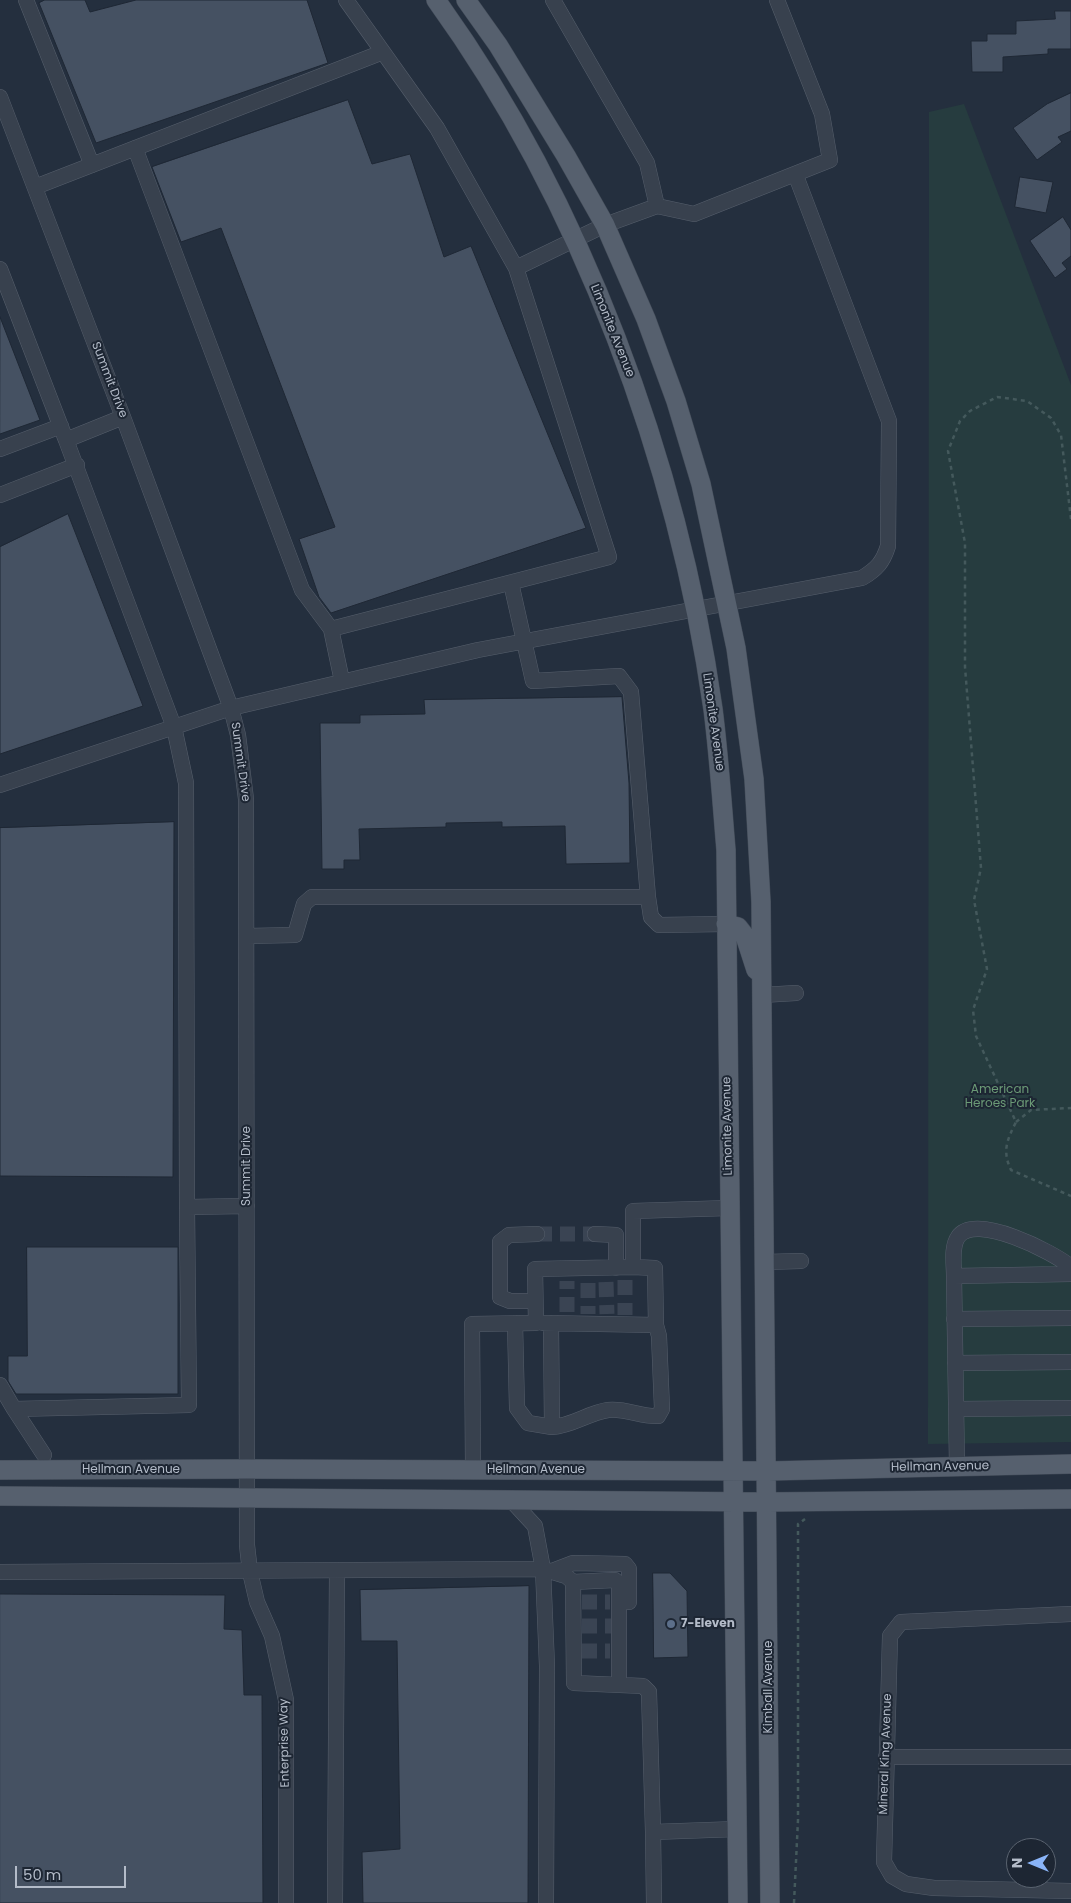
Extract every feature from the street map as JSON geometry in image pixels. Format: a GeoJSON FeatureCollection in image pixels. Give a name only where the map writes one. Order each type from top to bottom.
{"type":"FeatureCollection","features":[{"type":"Feature","properties":{"kind":"main road","name":"Limonite Avenue"},"geometry":{"type":"LineString","coordinates":[[436,0],[493,87],[527,147],[573,240],[619,343],[640,404],[672,510],[695,611],[712,708],[726,850],[732,1502]]}},
{"type":"Feature","properties":{"kind":"main road"},"geometry":{"type":"LineString","coordinates":[[466,0],[498,45],[566,156],[605,225],[646,319],[676,401],[701,484],[736,648],[754,779],[761,902],[768,1471]]}},
{"type":"Feature","properties":{"kind":"main road"},"geometry":{"type":"LineString","coordinates":[[726,924],[738,927],[745,936],[762,995]]}},
{"type":"Feature","properties":{"kind":"main road","name":"Hellman Avenue"},"geometry":{"type":"LineString","coordinates":[[0,1470],[768,1471],[1071,1464]]}},
{"type":"Feature","properties":{"kind":"main road","name":"Kimball Avenue"},"geometry":{"type":"LineString","coordinates":[[768,1471],[770,1903]]}},
{"type":"Feature","properties":{"kind":"main road"},"geometry":{"type":"LineString","coordinates":[[0,1496],[732,1502],[1071,1499]]}},
{"type":"Feature","properties":{"kind":"main road"},"geometry":{"type":"LineString","coordinates":[[732,1502],[738,1903]]}},
{"type":"Feature","properties":{"kind":"street"},"geometry":{"type":"LineString","coordinates":[[26,0],[92,165]]}},
{"type":"Feature","properties":{"kind":"street"},"geometry":{"type":"LineString","coordinates":[[331,629],[609,557],[516,268],[437,128],[346,0]]}},
{"type":"Feature","properties":{"kind":"street"},"geometry":{"type":"LineString","coordinates":[[553,0],[648,163],[657,206]]}},
{"type":"Feature","properties":{"kind":"street"},"geometry":{"type":"LineString","coordinates":[[516,268],[605,225],[657,206],[694,214],[796,176],[830,160],[822,114],[777,0]]}},
{"type":"Feature","properties":{"kind":"street"},"geometry":{"type":"LineString","coordinates":[[34,187],[383,52]]}},
{"type":"Feature","properties":{"kind":"street","name":"Summit Drive"},"geometry":{"type":"LineString","coordinates":[[0,97],[123,417],[231,708],[238,735],[246,799],[247,1469]]}},
{"type":"Feature","properties":{"kind":"street"},"geometry":{"type":"LineString","coordinates":[[135,148],[302,590],[331,629],[342,682]]}},
{"type":"Feature","properties":{"kind":"street"},"geometry":{"type":"LineString","coordinates":[[0,785],[231,708],[525,642],[862,578],[877,569],[884,559],[888,546],[889,421],[796,176]]}},
{"type":"Feature","properties":{"kind":"street"},"geometry":{"type":"LineString","coordinates":[[0,269],[77,466],[174,727],[186,783],[188,1405],[14,1409]]}},
{"type":"Feature","properties":{"kind":"street"},"geometry":{"type":"LineString","coordinates":[[0,449],[123,417]]}},
{"type":"Feature","properties":{"kind":"street"},"geometry":{"type":"LineString","coordinates":[[0,495],[77,466]]}},
{"type":"Feature","properties":{"kind":"street"},"geometry":{"type":"LineString","coordinates":[[511,583],[533,681],[619,676],[631,692],[651,917],[659,925],[726,924]]}},
{"type":"Feature","properties":{"kind":"street"},"geometry":{"type":"LineString","coordinates":[[247,936],[294,935],[304,904],[312,897],[648,898]]}},
{"type":"Feature","properties":{"kind":"street"},"geometry":{"type":"LineString","coordinates":[[762,995],[796,993]]}},
{"type":"Feature","properties":{"kind":"street"},"geometry":{"type":"LineString","coordinates":[[187,1207],[247,1206]]}},
{"type":"Feature","properties":{"kind":"street"},"geometry":{"type":"LineString","coordinates":[[619,1272],[633,1210],[729,1208]]}},
{"type":"Feature","properties":{"kind":"street"},"geometry":{"type":"LineString","coordinates":[[957,1466],[954,1319],[956,1242],[964,1231],[972,1230],[1007,1235],[1036,1246],[1071,1267]]}},
{"type":"Feature","properties":{"kind":"street"},"geometry":{"type":"LineString","coordinates":[[535,1301],[510,1301],[500,1297],[500,1242],[509,1235],[536,1234]]}},
{"type":"Feature","properties":{"kind":"street"},"geometry":{"type":"LineString","coordinates":[[595,1234],[616,1235],[619,1272]]}},
{"type":"Feature","properties":{"kind":"street"},"geometry":{"type":"LineString","coordinates":[[765,1262],[801,1261]]}},
{"type":"Feature","properties":{"kind":"street"},"geometry":{"type":"LineString","coordinates":[[515,1323],[517,1408],[528,1423],[552,1427],[561,1426],[592,1414],[609,1410],[631,1410],[648,1417],[658,1416],[662,1409],[659,1336],[656,1325],[655,1268],[588,1276],[567,1275],[535,1269],[536,1323]]}},
{"type":"Feature","properties":{"kind":"street"},"geometry":{"type":"LineString","coordinates":[[954,1276],[1071,1274]]}},
{"type":"Feature","properties":{"kind":"street"},"geometry":{"type":"LineString","coordinates":[[473,1470],[472,1324],[551,1323],[567,1318],[626,1320],[656,1325]]}},
{"type":"Feature","properties":{"kind":"street"},"geometry":{"type":"LineString","coordinates":[[954,1319],[1071,1318]]}},
{"type":"Feature","properties":{"kind":"street"},"geometry":{"type":"LineString","coordinates":[[551,1323],[552,1427]]}},
{"type":"Feature","properties":{"kind":"street"},"geometry":{"type":"LineString","coordinates":[[956,1363],[1071,1362]]}},
{"type":"Feature","properties":{"kind":"street"},"geometry":{"type":"LineString","coordinates":[[0,1385],[44,1454]]}},
{"type":"Feature","properties":{"kind":"street"},"geometry":{"type":"LineString","coordinates":[[956,1409],[1071,1408]]}},
{"type":"Feature","properties":{"kind":"street","name":"Enterprise Way"},"geometry":{"type":"LineString","coordinates":[[247,1469],[247,1545],[250,1572],[258,1602],[272,1636],[286,1700],[286,1903]]}},
{"type":"Feature","properties":{"kind":"street"},"geometry":{"type":"LineString","coordinates":[[511,1500],[535,1526],[548,1570],[546,1903]]}},
{"type":"Feature","properties":{"kind":"street"},"geometry":{"type":"LineString","coordinates":[[0,1572],[548,1570],[573,1563],[625,1564],[629,1569],[624,1685]]}},
{"type":"Feature","properties":{"kind":"street"},"geometry":{"type":"LineString","coordinates":[[335,1903],[337,1570]]}},
{"type":"Feature","properties":{"kind":"street"},"geometry":{"type":"LineString","coordinates":[[548,1570],[566,1576],[573,1582],[578,1602],[578,1651],[574,1683],[643,1686],[649,1692],[654,1903]]}},
{"type":"Feature","properties":{"kind":"street"},"geometry":{"type":"LineString","coordinates":[[573,1582],[615,1580],[619,1585],[615,1601],[615,1651],[624,1685]]}},
{"type":"Feature","properties":{"kind":"street","name":"Mineral King Avenue"},"geometry":{"type":"LineString","coordinates":[[1071,1614],[901,1622],[890,1636],[884,1862],[892,1876],[906,1884],[934,1888],[1071,1891]]}},
{"type":"Feature","properties":{"kind":"street"},"geometry":{"type":"LineString","coordinates":[[886,1757],[1071,1758]]}},
{"type":"Feature","properties":{"kind":"street"},"geometry":{"type":"LineString","coordinates":[[653,1832],[737,1829]]}},
{"type":"Feature","properties":{"kind":"path"},"geometry":{"type":"LineString","coordinates":[[1016,1122],[976,1036],[973,1010],[987,969],[974,900],[981,868],[965,668],[965,543],[948,451],[960,421],[970,411],[997,397],[1027,401],[1051,418],[1061,435],[1071,519]]}},
{"type":"Feature","properties":{"kind":"path"},"geometry":{"type":"LineString","coordinates":[[1071,1108],[1031,1110],[1016,1122],[1006,1141],[1005,1157],[1011,1170],[1071,1196]]}},
{"type":"Feature","properties":{"kind":"path"},"geometry":{"type":"LineString","coordinates":[[794,1903],[798,1820],[798,1524],[804,1519],[814,1519]]}},
{"type":"Feature","properties":{"kind":"green space","name":"American Heroes Park"},"geometry":{"type":"Polygon","coordinates":[[[964,104],[1071,385],[1071,1442],[928,1444],[929,112],[964,104]]]}},
{"type":"Feature","properties":{"kind":"building"},"geometry":{"type":"Polygon","coordinates":[[[45,0],[85,0],[90,12],[136,0],[307,0],[328,63],[96,143],[39,3],[45,0]]]}},
{"type":"Feature","properties":{"kind":"building"},"geometry":{"type":"Polygon","coordinates":[[[1055,11],[1071,11],[1071,49],[1048,49],[1048,54],[1003,57],[1003,72],[972,72],[971,41],[987,41],[987,34],[1016,34],[1016,21],[1055,19],[1055,11]]]}},
{"type":"Feature","properties":{"kind":"building"},"geometry":{"type":"Polygon","coordinates":[[[1071,93],[1071,131],[1058,137],[1062,142],[1037,160],[1013,128],[1047,104],[1071,93]]]}},
{"type":"Feature","properties":{"kind":"building"},"geometry":{"type":"Polygon","coordinates":[[[348,100],[372,164],[410,154],[444,257],[471,246],[586,528],[331,613],[319,597],[299,539],[335,527],[221,228],[181,242],[152,167],[348,100]]]}},
{"type":"Feature","properties":{"kind":"building"},"geometry":{"type":"Polygon","coordinates":[[[1020,177],[1053,182],[1046,213],[1015,207],[1020,177]]]}},
{"type":"Feature","properties":{"kind":"building"},"geometry":{"type":"Polygon","coordinates":[[[1063,217],[1071,230],[1071,256],[1062,263],[1067,269],[1055,278],[1030,241],[1063,217]]]}},
{"type":"Feature","properties":{"kind":"building"},"geometry":{"type":"Polygon","coordinates":[[[0,317],[40,420],[0,434],[0,317]]]}},
{"type":"Feature","properties":{"kind":"building"},"geometry":{"type":"Polygon","coordinates":[[[68,514],[143,706],[0,754],[0,547],[68,514]]]}},
{"type":"Feature","properties":{"kind":"building"},"geometry":{"type":"Polygon","coordinates":[[[622,697],[629,783],[630,863],[566,864],[565,826],[502,827],[502,822],[446,823],[446,827],[359,829],[360,860],[344,860],[344,869],[322,869],[320,723],[360,723],[360,715],[425,714],[424,700],[622,697]]]}},
{"type":"Feature","properties":{"kind":"building"},"geometry":{"type":"Polygon","coordinates":[[[174,822],[173,1177],[0,1176],[0,828],[174,822]]]}},
{"type":"Feature","properties":{"kind":"building"},"geometry":{"type":"Polygon","coordinates":[[[27,1247],[178,1247],[178,1394],[16,1394],[8,1381],[8,1356],[27,1356],[27,1247]]]}},
{"type":"Feature","properties":{"kind":"building","name":"7-Eleven"},"geometry":{"type":"Polygon","coordinates":[[[653,1573],[670,1573],[687,1591],[688,1657],[654,1658],[653,1573]]]}},
{"type":"Feature","properties":{"kind":"building"},"geometry":{"type":"Polygon","coordinates":[[[529,1586],[528,1903],[363,1903],[362,1852],[400,1849],[397,1641],[361,1641],[360,1590],[529,1586]]]}},
{"type":"Feature","properties":{"kind":"building"},"geometry":{"type":"Polygon","coordinates":[[[0,1594],[225,1595],[224,1629],[242,1630],[244,1695],[262,1695],[263,1903],[0,1903],[0,1594]]]}},
{"type":"Feature","properties":{"kind":"tunnel"},"geometry":{"type":"LineString","coordinates":[[537,1234],[595,1234]]}},
{"type":"Feature","properties":{"kind":"tunnel"},"geometry":{"type":"LineString","coordinates":[[625,1280],[625,1315]]}},
{"type":"Feature","properties":{"kind":"tunnel"},"geometry":{"type":"LineString","coordinates":[[567,1281],[567,1312]]}},
{"type":"Feature","properties":{"kind":"tunnel"},"geometry":{"type":"LineString","coordinates":[[606,1282],[607,1314]]}},
{"type":"Feature","properties":{"kind":"tunnel"},"geometry":{"type":"LineString","coordinates":[[588,1283],[588,1314]]}},
{"type":"Feature","properties":{"kind":"tunnel"},"geometry":{"type":"LineString","coordinates":[[582,1602],[610,1602]]}},
{"type":"Feature","properties":{"kind":"tunnel"},"geometry":{"type":"LineString","coordinates":[[582,1626],[611,1626]]}},
{"type":"Feature","properties":{"kind":"tunnel"},"geometry":{"type":"LineString","coordinates":[[582,1651],[610,1651]]}},
{"type":"Feature","properties":{"kind":"place","name":"7-Eleven"},"geometry":{"type":"Point","coordinates":[671,1624]}}]}
